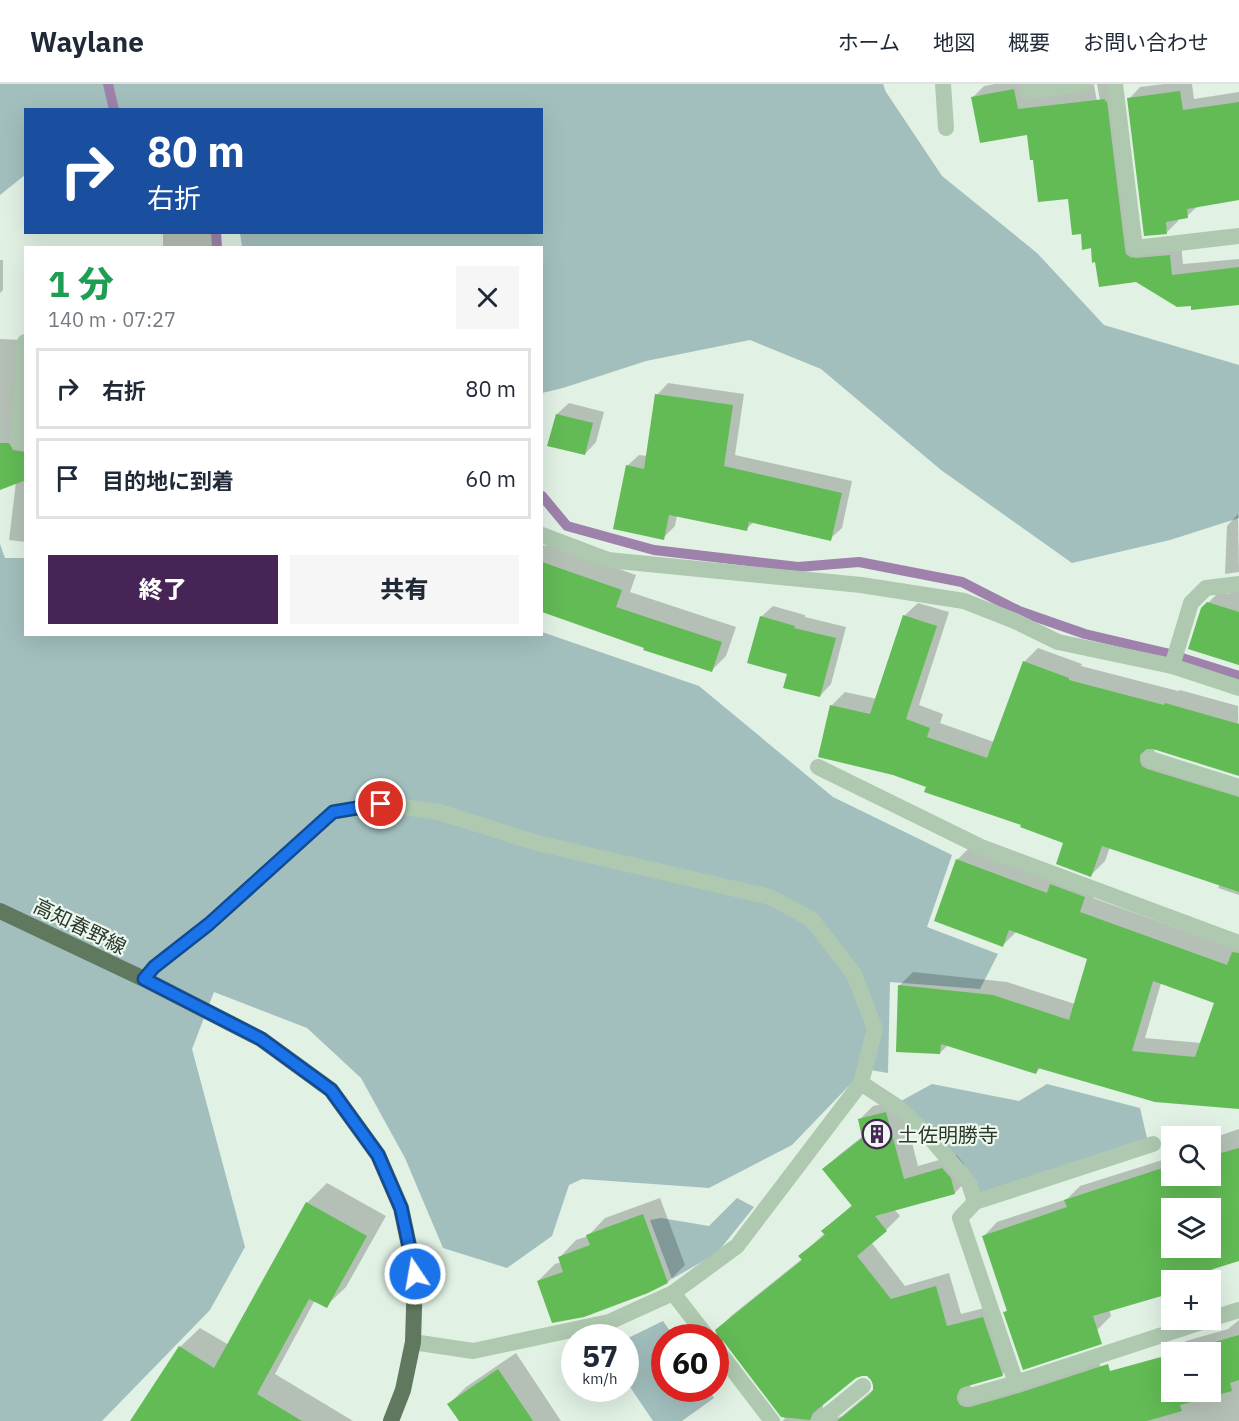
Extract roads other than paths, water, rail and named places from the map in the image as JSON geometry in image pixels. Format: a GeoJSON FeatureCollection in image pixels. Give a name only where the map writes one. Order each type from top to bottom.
{"type":"FeatureCollection","features":[{"type":"Feature","properties":{"kind":"main road","name":"高知春野線"},"geometry":{"type":"LineString","coordinates":[[0,911],[144,979],[261,1039],[331,1090],[378,1155],[401,1208],[415,1274],[413,1342],[403,1390],[391,1421]]}},
{"type":"Feature","properties":{"kind":"street"},"geometry":{"type":"LineString","coordinates":[[943,84],[946,128]]}},
{"type":"Feature","properties":{"kind":"street"},"geometry":{"type":"LineString","coordinates":[[1028,91],[1083,84]]}},
{"type":"Feature","properties":{"kind":"street"},"geometry":{"type":"LineString","coordinates":[[1115,84],[1136,248],[1239,236]]}},
{"type":"Feature","properties":{"kind":"street"},"geometry":{"type":"LineString","coordinates":[[24,358],[19,441],[24,442]]}},
{"type":"Feature","properties":{"kind":"street"},"geometry":{"type":"LineString","coordinates":[[543,535],[608,560],[861,585],[964,601],[1015,621],[1058,642],[1172,666],[1239,688]]}},
{"type":"Feature","properties":{"kind":"street"},"geometry":{"type":"LineString","coordinates":[[1172,666],[1191,603],[1206,588],[1239,584]]}},
{"type":"Feature","properties":{"kind":"street"},"geometry":{"type":"LineString","coordinates":[[1150,759],[1239,787]]}},
{"type":"Feature","properties":{"kind":"street"},"geometry":{"type":"LineString","coordinates":[[818,767],[981,847],[1239,943]]}},
{"type":"Feature","properties":{"kind":"street"},"geometry":{"type":"LineString","coordinates":[[144,979],[154,967],[209,924],[333,812],[381,804],[439,812],[537,843],[770,897],[811,919],[854,974],[875,1029],[861,1083],[737,1246],[673,1293],[609,1322],[473,1351],[413,1342]]}},
{"type":"Feature","properties":{"kind":"street"},"geometry":{"type":"LineString","coordinates":[[861,1083],[899,1108],[926,1133],[969,1183],[975,1202]]}},
{"type":"Feature","properties":{"kind":"street"},"geometry":{"type":"LineString","coordinates":[[1016,1383],[960,1218],[975,1202],[1153,1144]]}},
{"type":"Feature","properties":{"kind":"street"},"geometry":{"type":"LineString","coordinates":[[673,1293],[697,1324]]}},
{"type":"Feature","properties":{"kind":"street"},"geometry":{"type":"LineString","coordinates":[[1221,1316],[1239,1310]]}},
{"type":"Feature","properties":{"kind":"street"},"geometry":{"type":"LineString","coordinates":[[967,1397],[1178,1330]]}},
{"type":"Feature","properties":{"kind":"street"},"geometry":{"type":"LineString","coordinates":[[729,1365],[772,1421]]}},
{"type":"Feature","properties":{"kind":"street"},"geometry":{"type":"LineString","coordinates":[[820,1421],[862,1386]]}},
{"type":"Feature","properties":{"kind":"waterway"},"geometry":{"type":"LineString","coordinates":[[108,84],[114,108]]}},
{"type":"Feature","properties":{"kind":"waterway"},"geometry":{"type":"LineString","coordinates":[[216,234],[217,246]]}},
{"type":"Feature","properties":{"kind":"waterway"},"geometry":{"type":"LineString","coordinates":[[543,497],[567,526],[654,550],[798,567],[859,562],[962,582],[1019,611],[1085,634],[1166,653],[1239,676]]}},
{"type":"Feature","properties":{"kind":"place","name":"土佐明勝寺"},"geometry":{"type":"Point","coordinates":[877,1134]}}]}
